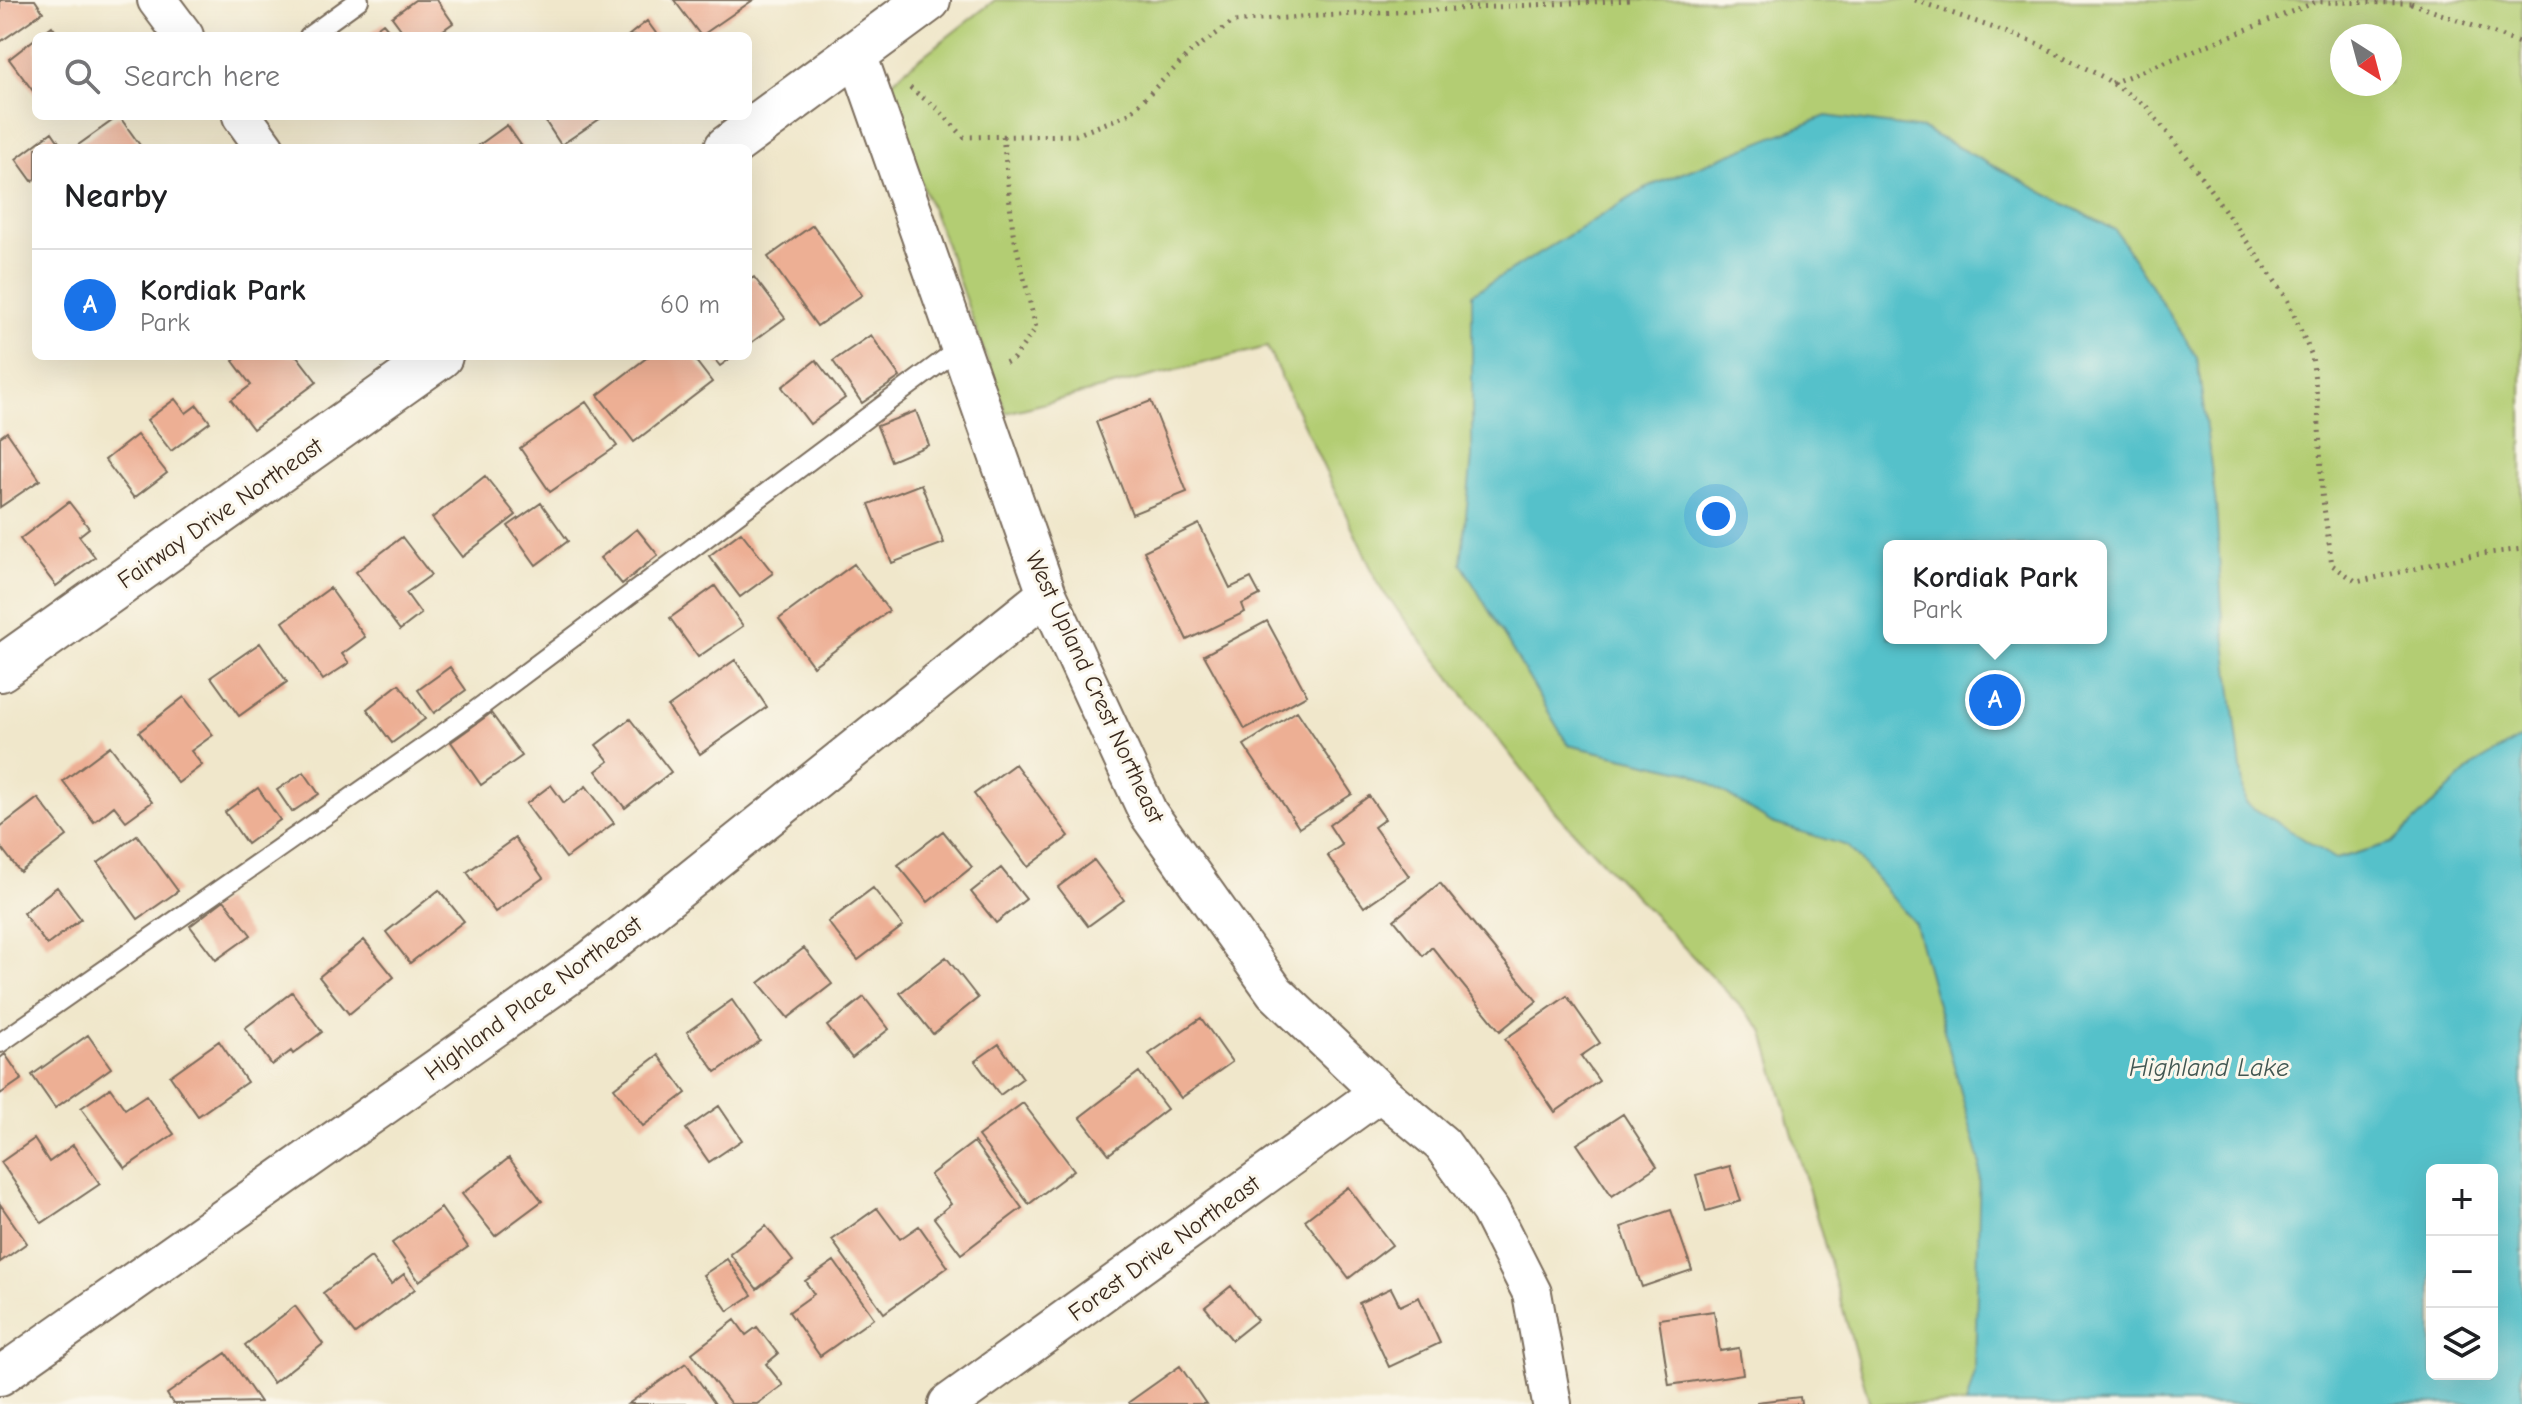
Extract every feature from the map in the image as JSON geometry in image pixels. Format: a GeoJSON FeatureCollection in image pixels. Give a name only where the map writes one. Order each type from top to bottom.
{"type":"FeatureCollection","features":[{"type":"Feature","properties":{"kind":"street"},"geometry":{"type":"LineString","coordinates":[[157,0],[181,32]]}},
{"type":"Feature","properties":{"kind":"street"},"geometry":{"type":"LineString","coordinates":[[733,144],[928,0]]}},
{"type":"Feature","properties":{"kind":"street","name":"West Upland Crest Northeast"},"geometry":{"type":"LineString","coordinates":[[860,52],[1047,594],[1148,813],[1275,992],[1380,1092],[1442,1144],[1490,1210],[1532,1293],[1552,1404]]}},
{"type":"Feature","properties":{"kind":"street"},"geometry":{"type":"LineString","coordinates":[[245,120],[262,144]]}},
{"type":"Feature","properties":{"kind":"street","name":"Fairway Drive Northeast"},"geometry":{"type":"LineString","coordinates":[[0,669],[427,360]]}},
{"type":"Feature","properties":{"kind":"street","name":"Highland Place Northeast"},"geometry":{"type":"LineString","coordinates":[[0,1376],[591,960],[1047,594]]}},
{"type":"Feature","properties":{"kind":"street","name":"Forest Drive Northeast"},"geometry":{"type":"LineString","coordinates":[[948,1404],[1380,1092]]}},
{"type":"Feature","properties":{"kind":"lane"},"geometry":{"type":"LineString","coordinates":[[315,32],[359,0]]}},
{"type":"Feature","properties":{"kind":"lane"},"geometry":{"type":"LineString","coordinates":[[0,1043],[967,364]]}},
{"type":"Feature","properties":{"kind":"path"},"geometry":{"type":"LineString","coordinates":[[860,52],[938,109],[964,137],[1076,135],[1129,114],[1192,51],[1233,22],[1630,0]]}},
{"type":"Feature","properties":{"kind":"path"},"geometry":{"type":"LineString","coordinates":[[1915,0],[2036,43],[2112,83],[2146,106],[2190,161],[2286,297],[2312,356],[2318,405],[2322,493],[2332,565],[2357,582],[2473,555],[2522,549]]}},
{"type":"Feature","properties":{"kind":"path"},"geometry":{"type":"LineString","coordinates":[[2112,83],[2316,1],[2412,2],[2522,44]]}},
{"type":"Feature","properties":{"kind":"path"},"geometry":{"type":"LineString","coordinates":[[967,364],[1013,359],[1036,328],[1013,232],[1003,136]]}},
{"type":"Feature","properties":{"kind":"green space"},"geometry":{"type":"Polygon","coordinates":[[[995,0],[2522,0],[2522,1404],[1870,1404],[1763,1030],[1555,812],[1381,589],[1267,347],[1006,413],[943,237],[886,88],[995,0]]]}},
{"type":"Feature","properties":{"kind":"water","name":"Highland Lake"},"geometry":{"type":"Polygon","coordinates":[[[1826,116],[1923,129],[2115,230],[2197,357],[2216,505],[2222,608],[2245,803],[2336,859],[2392,843],[2474,765],[2522,737],[2522,1404],[1966,1404],[1975,1372],[1980,1162],[1915,924],[1848,846],[1772,823],[1692,773],[1568,745],[1461,563],[1472,457],[1472,294],[1650,186],[1826,116]]]}},
{"type":"Feature","properties":{"kind":"building"},"geometry":{"type":"Polygon","coordinates":[[[0,0],[35,0],[43,12],[0,42],[0,0]]]}},
{"type":"Feature","properties":{"kind":"building"},"geometry":{"type":"Polygon","coordinates":[[[415,0],[437,0],[453,23],[441,32],[403,32],[392,17],[415,0]]]}},
{"type":"Feature","properties":{"kind":"building"},"geometry":{"type":"Polygon","coordinates":[[[674,0],[753,0],[707,32],[698,32],[674,0]]]}},
{"type":"Feature","properties":{"kind":"building"},"geometry":{"type":"Polygon","coordinates":[[[647,21],[655,32],[633,32],[647,21]]]}},
{"type":"Feature","properties":{"kind":"building"},"geometry":{"type":"Polygon","coordinates":[[[383,23],[391,32],[371,32],[383,23]]]}},
{"type":"Feature","properties":{"kind":"building"},"geometry":{"type":"Polygon","coordinates":[[[32,41],[32,90],[9,59],[32,41]]]}},
{"type":"Feature","properties":{"kind":"building"},"geometry":{"type":"Polygon","coordinates":[[[113,120],[122,120],[139,144],[80,144],[113,120]]]}},
{"type":"Feature","properties":{"kind":"building"},"geometry":{"type":"Polygon","coordinates":[[[545,120],[598,120],[562,144],[545,120]]]}},
{"type":"Feature","properties":{"kind":"building"},"geometry":{"type":"Polygon","coordinates":[[[507,125],[520,144],[481,144],[507,125]]]}},
{"type":"Feature","properties":{"kind":"building"},"geometry":{"type":"Polygon","coordinates":[[[52,132],[60,144],[36,144],[52,132]]]}},
{"type":"Feature","properties":{"kind":"building"},"geometry":{"type":"Polygon","coordinates":[[[32,147],[32,181],[16,159],[32,147]]]}},
{"type":"Feature","properties":{"kind":"building"},"geometry":{"type":"Polygon","coordinates":[[[813,225],[862,295],[817,326],[768,257],[813,225]]]}},
{"type":"Feature","properties":{"kind":"building"},"geometry":{"type":"Polygon","coordinates":[[[752,278],[785,318],[752,342],[752,278]]]}},
{"type":"Feature","properties":{"kind":"building"},"geometry":{"type":"Polygon","coordinates":[[[871,335],[900,377],[862,403],[833,361],[871,335]]]}},
{"type":"Feature","properties":{"kind":"building"},"geometry":{"type":"Polygon","coordinates":[[[300,360],[317,382],[253,429],[231,400],[251,385],[233,361],[300,360]]]}},
{"type":"Feature","properties":{"kind":"building"},"geometry":{"type":"Polygon","coordinates":[[[644,360],[695,360],[712,382],[634,442],[598,395],[644,360]]]}},
{"type":"Feature","properties":{"kind":"building"},"geometry":{"type":"Polygon","coordinates":[[[816,360],[845,398],[810,424],[782,387],[816,360]]]}},
{"type":"Feature","properties":{"kind":"building"},"geometry":{"type":"Polygon","coordinates":[[[175,399],[186,413],[197,405],[210,422],[171,451],[147,420],[175,399]]]}},
{"type":"Feature","properties":{"kind":"building"},"geometry":{"type":"Polygon","coordinates":[[[1151,401],[1187,492],[1132,514],[1096,422],[1151,401]]]}},
{"type":"Feature","properties":{"kind":"building"},"geometry":{"type":"Polygon","coordinates":[[[586,402],[617,446],[550,492],[520,448],[586,402]]]}},
{"type":"Feature","properties":{"kind":"building"},"geometry":{"type":"Polygon","coordinates":[[[916,411],[929,445],[891,461],[877,426],[916,411]]]}},
{"type":"Feature","properties":{"kind":"building"},"geometry":{"type":"Polygon","coordinates":[[[7,432],[40,480],[0,507],[0,437],[7,432]]]}},
{"type":"Feature","properties":{"kind":"building"},"geometry":{"type":"Polygon","coordinates":[[[137,435],[167,473],[134,498],[105,460],[137,435]]]}},
{"type":"Feature","properties":{"kind":"building"},"geometry":{"type":"Polygon","coordinates":[[[485,476],[516,515],[462,557],[432,518],[485,476]]]}},
{"type":"Feature","properties":{"kind":"building"},"geometry":{"type":"Polygon","coordinates":[[[921,484],[944,543],[892,563],[869,504],[921,484]]]}},
{"type":"Feature","properties":{"kind":"building"},"geometry":{"type":"Polygon","coordinates":[[[69,502],[89,528],[79,536],[95,557],[56,586],[20,539],[69,502]]]}},
{"type":"Feature","properties":{"kind":"building"},"geometry":{"type":"Polygon","coordinates":[[[541,503],[568,541],[536,565],[508,526],[541,503]]]}},
{"type":"Feature","properties":{"kind":"building"},"geometry":{"type":"Polygon","coordinates":[[[1199,524],[1230,588],[1251,578],[1260,595],[1242,604],[1245,612],[1187,640],[1144,551],[1199,524]]]}},
{"type":"Feature","properties":{"kind":"building"},"geometry":{"type":"Polygon","coordinates":[[[637,529],[658,555],[622,584],[600,558],[637,529]]]}},
{"type":"Feature","properties":{"kind":"building"},"geometry":{"type":"Polygon","coordinates":[[[741,532],[773,573],[740,597],[709,556],[741,532]]]}},
{"type":"Feature","properties":{"kind":"building"},"geometry":{"type":"Polygon","coordinates":[[[402,537],[431,575],[406,593],[421,614],[400,630],[356,572],[402,537]]]}},
{"type":"Feature","properties":{"kind":"building"},"geometry":{"type":"Polygon","coordinates":[[[854,564],[889,611],[813,666],[779,619],[854,564]]]}},
{"type":"Feature","properties":{"kind":"building"},"geometry":{"type":"Polygon","coordinates":[[[715,586],[743,626],[698,657],[670,618],[715,586]]]}},
{"type":"Feature","properties":{"kind":"building"},"geometry":{"type":"Polygon","coordinates":[[[330,588],[365,637],[342,654],[349,663],[323,680],[283,622],[330,588]]]}},
{"type":"Feature","properties":{"kind":"building"},"geometry":{"type":"Polygon","coordinates":[[[1267,621],[1307,695],[1245,729],[1204,655],[1267,621]]]}},
{"type":"Feature","properties":{"kind":"building"},"geometry":{"type":"Polygon","coordinates":[[[260,643],[287,682],[239,716],[211,677],[260,643]]]}},
{"type":"Feature","properties":{"kind":"building"},"geometry":{"type":"Polygon","coordinates":[[[735,660],[767,707],[700,754],[668,707],[735,660]]]}},
{"type":"Feature","properties":{"kind":"building"},"geometry":{"type":"Polygon","coordinates":[[[450,667],[466,690],[434,713],[418,690],[450,667]]]}},
{"type":"Feature","properties":{"kind":"building"},"geometry":{"type":"Polygon","coordinates":[[[399,684],[425,719],[392,743],[367,709],[399,684]]]}},
{"type":"Feature","properties":{"kind":"building"},"geometry":{"type":"Polygon","coordinates":[[[184,697],[213,735],[191,751],[202,765],[178,783],[139,732],[184,697]]]}},
{"type":"Feature","properties":{"kind":"building"},"geometry":{"type":"Polygon","coordinates":[[[1297,711],[1352,794],[1299,828],[1244,745],[1297,711]]]}},
{"type":"Feature","properties":{"kind":"building"},"geometry":{"type":"Polygon","coordinates":[[[491,713],[522,756],[481,785],[451,742],[491,713]]]}},
{"type":"Feature","properties":{"kind":"building"},"geometry":{"type":"Polygon","coordinates":[[[630,719],[671,772],[625,808],[596,771],[609,761],[596,745],[630,719]]]}},
{"type":"Feature","properties":{"kind":"building"},"geometry":{"type":"Polygon","coordinates":[[[110,746],[152,802],[126,821],[114,806],[94,822],[63,781],[110,746]]]}},
{"type":"Feature","properties":{"kind":"building"},"geometry":{"type":"Polygon","coordinates":[[[1015,764],[1069,836],[1028,867],[974,794],[1015,764]]]}},
{"type":"Feature","properties":{"kind":"building"},"geometry":{"type":"Polygon","coordinates":[[[304,772],[319,794],[292,812],[277,790],[304,772]]]}},
{"type":"Feature","properties":{"kind":"building"},"geometry":{"type":"Polygon","coordinates":[[[551,785],[564,803],[586,786],[614,823],[566,858],[526,804],[551,785]]]}},
{"type":"Feature","properties":{"kind":"building"},"geometry":{"type":"Polygon","coordinates":[[[258,788],[280,820],[247,844],[225,812],[258,788]]]}},
{"type":"Feature","properties":{"kind":"building"},"geometry":{"type":"Polygon","coordinates":[[[1369,796],[1385,819],[1374,827],[1409,876],[1364,907],[1327,855],[1342,845],[1329,825],[1369,796]]]}},
{"type":"Feature","properties":{"kind":"building"},"geometry":{"type":"Polygon","coordinates":[[[38,798],[67,836],[20,872],[0,846],[0,827],[38,798]]]}},
{"type":"Feature","properties":{"kind":"building"},"geometry":{"type":"Polygon","coordinates":[[[943,831],[972,867],[928,902],[898,865],[943,831]]]}},
{"type":"Feature","properties":{"kind":"building"},"geometry":{"type":"Polygon","coordinates":[[[137,835],[178,891],[138,919],[98,863],[137,835]]]}},
{"type":"Feature","properties":{"kind":"building"},"geometry":{"type":"Polygon","coordinates":[[[515,838],[543,878],[495,912],[467,872],[515,838]]]}},
{"type":"Feature","properties":{"kind":"building"},"geometry":{"type":"Polygon","coordinates":[[[1094,860],[1124,900],[1088,926],[1058,887],[1094,860]]]}},
{"type":"Feature","properties":{"kind":"building"},"geometry":{"type":"Polygon","coordinates":[[[1001,868],[1026,899],[996,923],[971,892],[1001,868]]]}},
{"type":"Feature","properties":{"kind":"building"},"geometry":{"type":"Polygon","coordinates":[[[1440,883],[1537,1001],[1500,1031],[1432,947],[1423,956],[1394,920],[1440,883]]]}},
{"type":"Feature","properties":{"kind":"building"},"geometry":{"type":"Polygon","coordinates":[[[57,887],[81,919],[47,945],[23,913],[57,887]]]}},
{"type":"Feature","properties":{"kind":"building"},"geometry":{"type":"Polygon","coordinates":[[[873,888],[903,926],[858,960],[828,922],[873,888]]]}},
{"type":"Feature","properties":{"kind":"building"},"geometry":{"type":"Polygon","coordinates":[[[439,890],[464,921],[410,963],[386,932],[439,890]]]}},
{"type":"Feature","properties":{"kind":"building"},"geometry":{"type":"Polygon","coordinates":[[[224,900],[251,935],[216,960],[190,926],[224,900]]]}},
{"type":"Feature","properties":{"kind":"building"},"geometry":{"type":"Polygon","coordinates":[[[364,940],[394,977],[349,1014],[319,977],[364,940]]]}},
{"type":"Feature","properties":{"kind":"building"},"geometry":{"type":"Polygon","coordinates":[[[804,948],[832,984],[788,1018],[759,983],[804,948]]]}},
{"type":"Feature","properties":{"kind":"building"},"geometry":{"type":"Polygon","coordinates":[[[946,957],[978,998],[933,1034],[900,993],[946,957]]]}},
{"type":"Feature","properties":{"kind":"building"},"geometry":{"type":"Polygon","coordinates":[[[292,992],[322,1032],[272,1065],[245,1028],[292,992]]]}},
{"type":"Feature","properties":{"kind":"building"},"geometry":{"type":"Polygon","coordinates":[[[1567,996],[1600,1043],[1581,1056],[1599,1081],[1555,1112],[1505,1039],[1567,996]]]}},
{"type":"Feature","properties":{"kind":"building"},"geometry":{"type":"Polygon","coordinates":[[[864,997],[889,1029],[852,1058],[827,1026],[864,997]]]}},
{"type":"Feature","properties":{"kind":"building"},"geometry":{"type":"Polygon","coordinates":[[[732,1000],[760,1041],[716,1072],[687,1032],[732,1000]]]}},
{"type":"Feature","properties":{"kind":"building"},"geometry":{"type":"Polygon","coordinates":[[[1201,1018],[1232,1062],[1181,1098],[1149,1054],[1201,1018]]]}},
{"type":"Feature","properties":{"kind":"building"},"geometry":{"type":"Polygon","coordinates":[[[88,1035],[111,1068],[55,1108],[32,1075],[88,1035]]]}},
{"type":"Feature","properties":{"kind":"building"},"geometry":{"type":"Polygon","coordinates":[[[219,1041],[247,1082],[198,1116],[170,1076],[219,1041]]]}},
{"type":"Feature","properties":{"kind":"building"},"geometry":{"type":"Polygon","coordinates":[[[999,1044],[1023,1078],[1000,1095],[975,1061],[999,1044]]]}},
{"type":"Feature","properties":{"kind":"building"},"geometry":{"type":"Polygon","coordinates":[[[5,1054],[22,1079],[0,1094],[0,1058],[5,1054]]]}},
{"type":"Feature","properties":{"kind":"building"},"geometry":{"type":"Polygon","coordinates":[[[658,1055],[686,1093],[643,1126],[614,1088],[658,1055]]]}},
{"type":"Feature","properties":{"kind":"building"},"geometry":{"type":"Polygon","coordinates":[[[1139,1072],[1167,1109],[1109,1154],[1080,1117],[1139,1072]]]}},
{"type":"Feature","properties":{"kind":"building"},"geometry":{"type":"Polygon","coordinates":[[[110,1088],[125,1109],[146,1095],[174,1134],[125,1168],[81,1108],[110,1088]]]}},
{"type":"Feature","properties":{"kind":"building"},"geometry":{"type":"Polygon","coordinates":[[[1023,1103],[1074,1170],[1029,1204],[978,1136],[1023,1103]]]}},
{"type":"Feature","properties":{"kind":"building"},"geometry":{"type":"Polygon","coordinates":[[[719,1106],[742,1140],[709,1162],[686,1129],[719,1106]]]}},
{"type":"Feature","properties":{"kind":"building"},"geometry":{"type":"Polygon","coordinates":[[[1623,1114],[1657,1166],[1612,1196],[1577,1144],[1623,1114]]]}},
{"type":"Feature","properties":{"kind":"building"},"geometry":{"type":"Polygon","coordinates":[[[34,1139],[49,1162],[73,1145],[100,1184],[42,1223],[1,1162],[34,1139]]]}},
{"type":"Feature","properties":{"kind":"building"},"geometry":{"type":"Polygon","coordinates":[[[974,1142],[1022,1208],[961,1254],[934,1218],[951,1204],[930,1175],[974,1142]]]}},
{"type":"Feature","properties":{"kind":"building"},"geometry":{"type":"Polygon","coordinates":[[[509,1158],[542,1201],[495,1236],[462,1194],[509,1158]]]}},
{"type":"Feature","properties":{"kind":"building"},"geometry":{"type":"Polygon","coordinates":[[[1730,1166],[1741,1201],[1706,1211],[1696,1175],[1730,1166]]]}},
{"type":"Feature","properties":{"kind":"building"},"geometry":{"type":"Polygon","coordinates":[[[1348,1187],[1392,1245],[1349,1278],[1305,1220],[1348,1187]]]}},
{"type":"Feature","properties":{"kind":"building"},"geometry":{"type":"Polygon","coordinates":[[[0,1204],[27,1243],[0,1262],[0,1204]]]}},
{"type":"Feature","properties":{"kind":"building"},"geometry":{"type":"Polygon","coordinates":[[[441,1208],[468,1247],[419,1281],[392,1243],[441,1208]]]}},
{"type":"Feature","properties":{"kind":"building"},"geometry":{"type":"Polygon","coordinates":[[[877,1208],[900,1239],[919,1226],[948,1267],[884,1313],[832,1240],[877,1208]]]}},
{"type":"Feature","properties":{"kind":"building"},"geometry":{"type":"Polygon","coordinates":[[[1671,1210],[1692,1270],[1642,1287],[1621,1227],[1671,1210]]]}},
{"type":"Feature","properties":{"kind":"building"},"geometry":{"type":"Polygon","coordinates":[[[766,1226],[793,1261],[757,1289],[730,1254],[766,1226]]]}},
{"type":"Feature","properties":{"kind":"building"},"geometry":{"type":"Polygon","coordinates":[[[371,1257],[391,1284],[404,1274],[415,1289],[355,1334],[323,1293],[371,1257]]]}},
{"type":"Feature","properties":{"kind":"building"},"geometry":{"type":"Polygon","coordinates":[[[727,1259],[752,1295],[728,1311],[703,1275],[727,1259]]]}},
{"type":"Feature","properties":{"kind":"building"},"geometry":{"type":"Polygon","coordinates":[[[834,1261],[874,1318],[820,1356],[789,1312],[814,1294],[805,1281],[834,1261]]]}},
{"type":"Feature","properties":{"kind":"building"},"geometry":{"type":"Polygon","coordinates":[[[1231,1286],[1257,1320],[1232,1340],[1205,1307],[1231,1286]]]}},
{"type":"Feature","properties":{"kind":"building"},"geometry":{"type":"Polygon","coordinates":[[[1391,1288],[1400,1306],[1419,1297],[1440,1343],[1389,1367],[1359,1303],[1391,1288]]]}},
{"type":"Feature","properties":{"kind":"building"},"geometry":{"type":"Polygon","coordinates":[[[295,1306],[323,1344],[273,1383],[245,1345],[295,1306]]]}},
{"type":"Feature","properties":{"kind":"building"},"geometry":{"type":"Polygon","coordinates":[[[1714,1311],[1720,1351],[1739,1348],[1743,1374],[1669,1385],[1659,1319],[1714,1311]]]}},
{"type":"Feature","properties":{"kind":"building"},"geometry":{"type":"Polygon","coordinates":[[[735,1320],[746,1335],[757,1327],[778,1354],[766,1364],[783,1385],[757,1404],[731,1404],[692,1353],[735,1320]]]}},
{"type":"Feature","properties":{"kind":"building"},"geometry":{"type":"Polygon","coordinates":[[[226,1353],[260,1402],[173,1404],[167,1394],[226,1353]]]}},
{"type":"Feature","properties":{"kind":"building"},"geometry":{"type":"Polygon","coordinates":[[[686,1363],[715,1404],[628,1404],[686,1363]]]}},
{"type":"Feature","properties":{"kind":"building"},"geometry":{"type":"Polygon","coordinates":[[[1180,1366],[1206,1404],[1130,1404],[1129,1402],[1180,1366]]]}},
{"type":"Feature","properties":{"kind":"building"},"geometry":{"type":"Polygon","coordinates":[[[1800,1397],[1801,1404],[1757,1404],[1757,1402],[1800,1397]]]}},
{"type":"Feature","properties":{"kind":"place","name":"Kordiak Park"},"geometry":{"type":"Point","coordinates":[1995,700]}}]}
